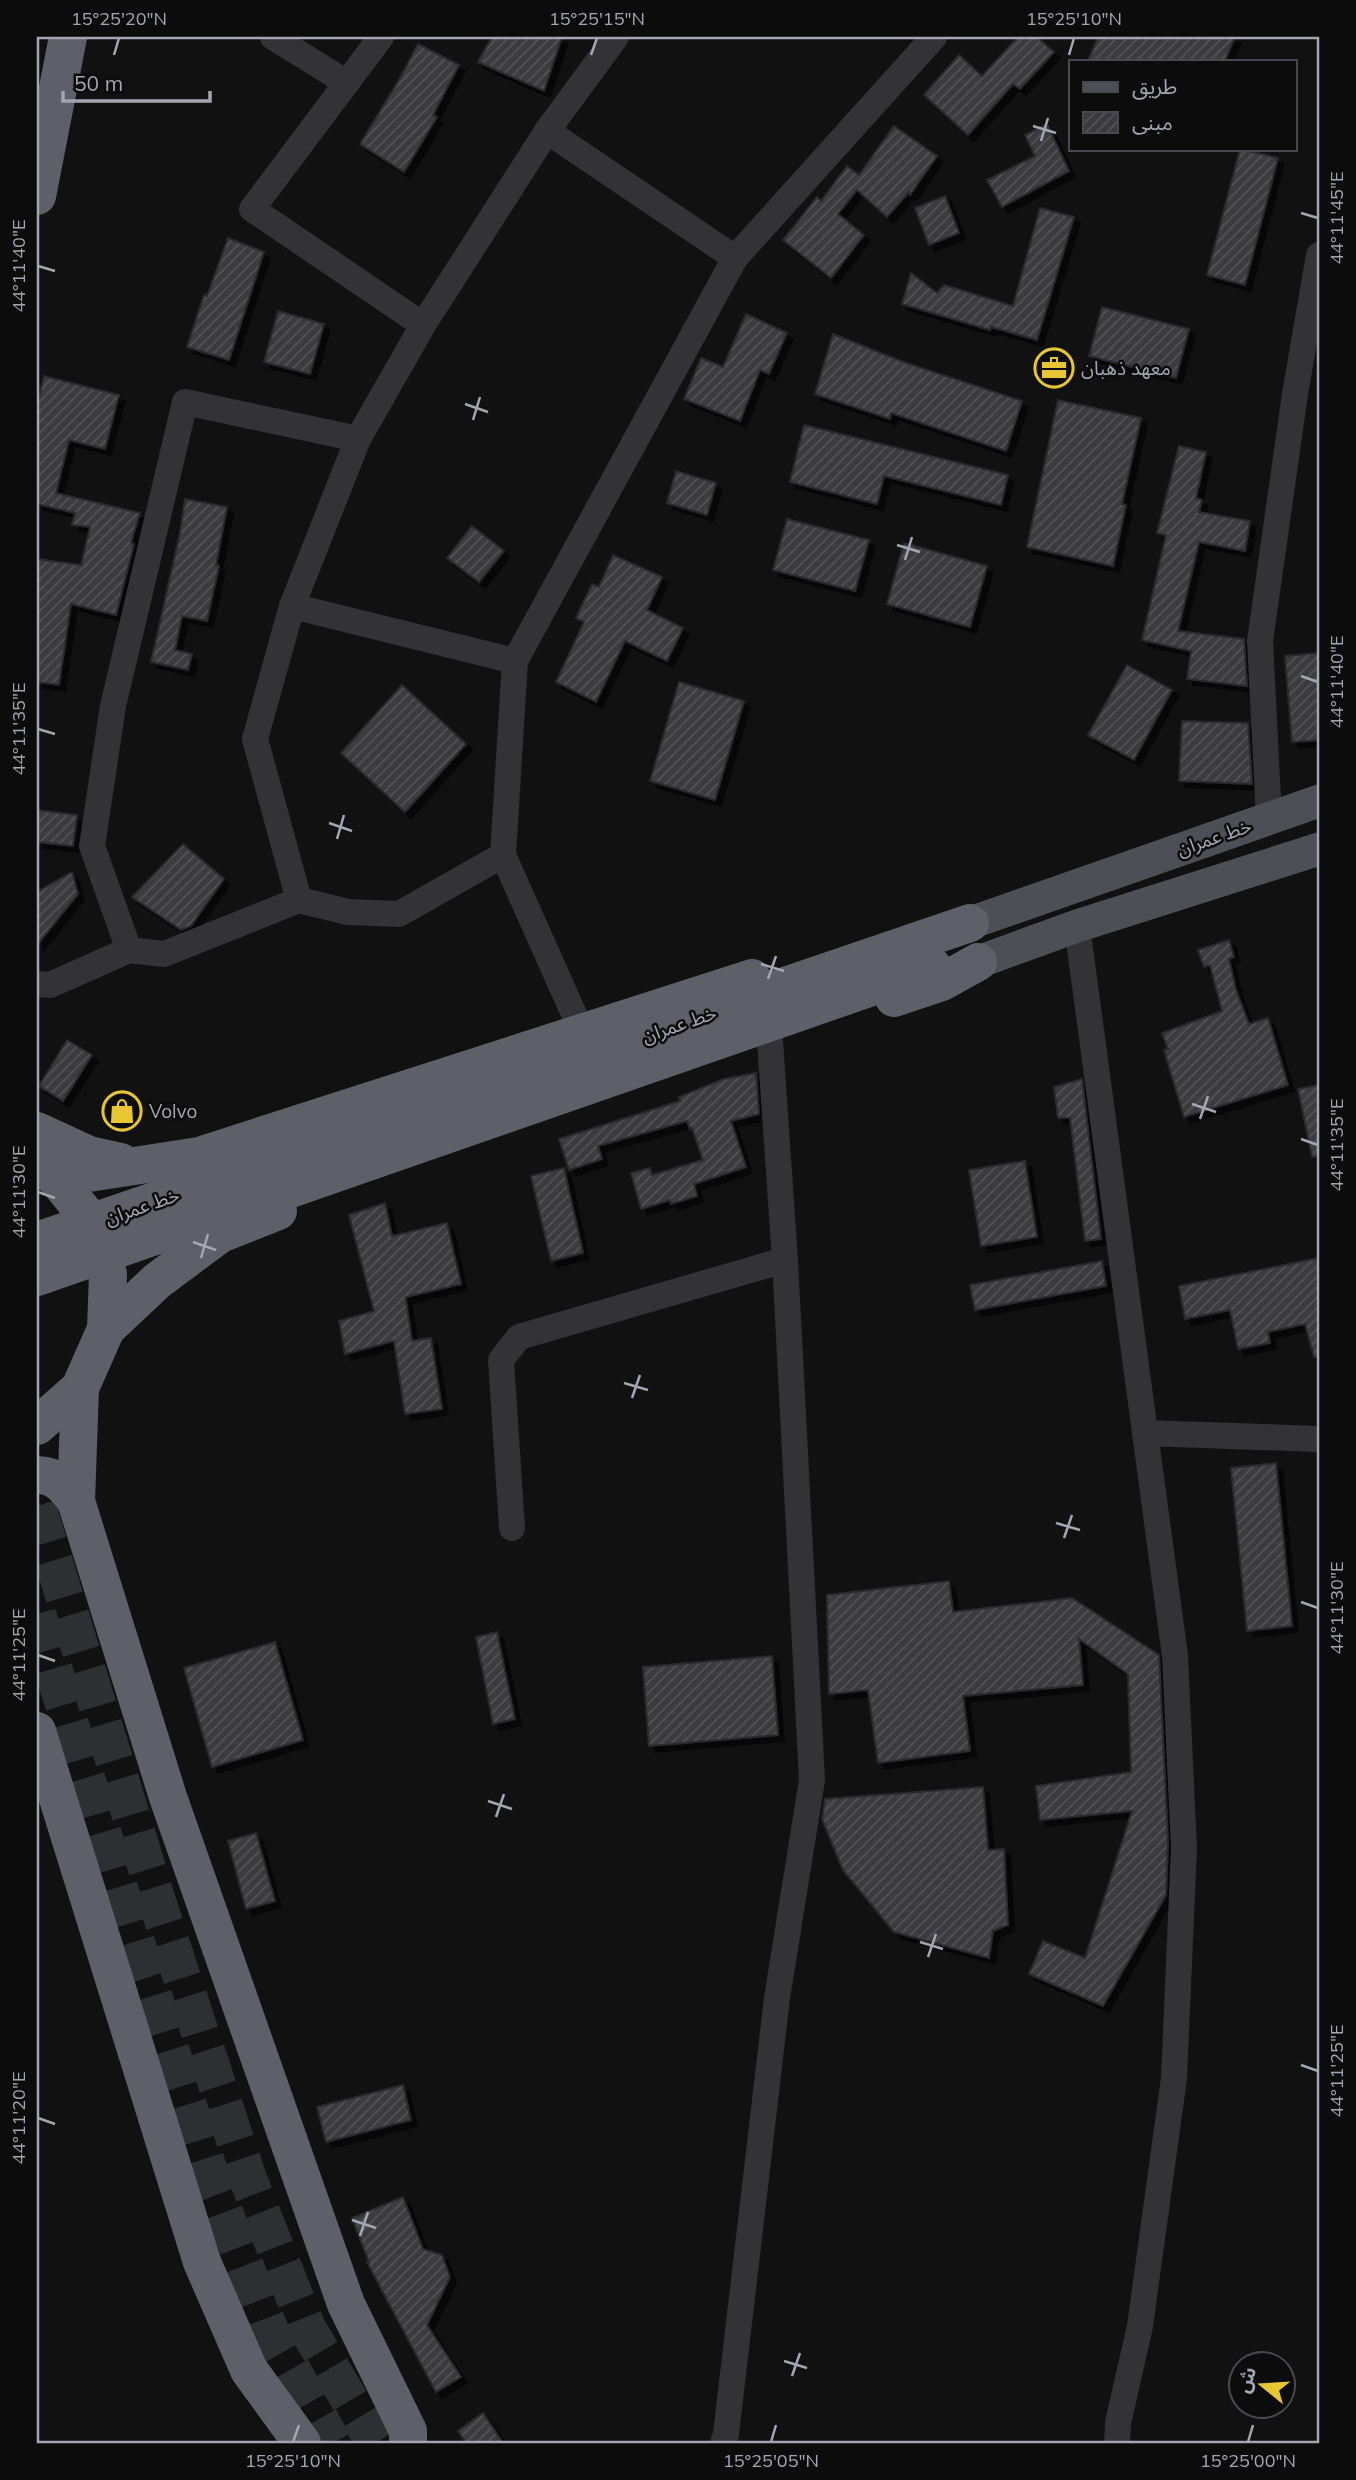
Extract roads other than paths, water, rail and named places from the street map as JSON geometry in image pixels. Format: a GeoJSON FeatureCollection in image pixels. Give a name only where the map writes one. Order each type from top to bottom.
{"type":"FeatureCollection","features":[{"type":"Feature","properties":{"kind":"highway"},"geometry":{"type":"LineString","coordinates":[[37,197],[68,37]]}},
{"type":"Feature","properties":{"kind":"highway"},"geometry":{"type":"LineString","coordinates":[[46,1171],[140,1165],[199,1156],[918,925],[970,923]]}},
{"type":"Feature","properties":{"kind":"highway","name":"خط عمران"},"geometry":{"type":"LineString","coordinates":[[37,1241],[970,923]]}},
{"type":"Feature","properties":{"kind":"highway"},"geometry":{"type":"LineString","coordinates":[[106,1329],[157,1282],[220,1234],[285,1209],[942,982],[978,962]]}},
{"type":"Feature","properties":{"kind":"highway","name":"خط عمران"},"geometry":{"type":"LineString","coordinates":[[37,1277],[932,966],[978,962]]}},
{"type":"Feature","properties":{"kind":"highway"},"geometry":{"type":"LineString","coordinates":[[37,1131],[89,1155],[140,1165]]}},
{"type":"Feature","properties":{"kind":"highway"},"geometry":{"type":"LineString","coordinates":[[199,1156],[174,1179],[168,1208],[190,1227],[220,1234]]}},
{"type":"Feature","properties":{"kind":"highway"},"geometry":{"type":"LineString","coordinates":[[46,1171],[91,1221],[108,1274],[106,1329],[79,1388],[76,1501],[184,1847],[346,2304],[408,2431],[408,2443]]}},
{"type":"Feature","properties":{"kind":"highway"},"geometry":{"type":"LineString","coordinates":[[37,1426],[79,1388]]}},
{"type":"Feature","properties":{"kind":"highway"},"geometry":{"type":"LineString","coordinates":[[37,1475],[58,1480],[76,1501]]}},
{"type":"Feature","properties":{"kind":"highway"},"geometry":{"type":"LineString","coordinates":[[37,1731],[202,2262],[249,2370],[302,2443]]}},
{"type":"Feature","properties":{"kind":"main road","name":"خط عمران"},"geometry":{"type":"LineString","coordinates":[[970,923],[1319,801]]}},
{"type":"Feature","properties":{"kind":"main road","name":"خط عمران"},"geometry":{"type":"LineString","coordinates":[[978,962],[1077,926],[1319,849]]}},
{"type":"Feature","properties":{"kind":"street"},"geometry":{"type":"LineString","coordinates":[[273,37],[347,83]]}},
{"type":"Feature","properties":{"kind":"street"},"geometry":{"type":"LineString","coordinates":[[381,37],[252,209],[423,325]]}},
{"type":"Feature","properties":{"kind":"street"},"geometry":{"type":"LineString","coordinates":[[299,900],[256,739],[292,606],[358,439],[423,325],[547,131],[616,37]]}},
{"type":"Feature","properties":{"kind":"street"},"geometry":{"type":"LineString","coordinates":[[582,1032],[503,855],[515,661],[735,258],[934,37]]}},
{"type":"Feature","properties":{"kind":"street"},"geometry":{"type":"LineString","coordinates":[[547,131],[735,258]]}},
{"type":"Feature","properties":{"kind":"street"},"geometry":{"type":"LineString","coordinates":[[1269,818],[1260,641],[1295,394],[1319,255]]}},
{"type":"Feature","properties":{"kind":"street"},"geometry":{"type":"LineString","coordinates":[[128,950],[92,846],[113,706],[185,402],[358,439]]}},
{"type":"Feature","properties":{"kind":"street"},"geometry":{"type":"LineString","coordinates":[[292,606],[515,661]]}},
{"type":"Feature","properties":{"kind":"street"},"geometry":{"type":"LineString","coordinates":[[37,984],[50,985],[128,950],[164,954],[299,900],[348,912],[399,914],[503,855]]}},
{"type":"Feature","properties":{"kind":"street"},"geometry":{"type":"LineString","coordinates":[[1077,926],[1175,1656],[1184,1849],[1174,2078],[1139,2326],[1118,2423],[1117,2443]]}},
{"type":"Feature","properties":{"kind":"street"},"geometry":{"type":"LineString","coordinates":[[723,2443],[777,1998],[812,1780],[785,1260],[770,1041]]}},
{"type":"Feature","properties":{"kind":"street"},"geometry":{"type":"LineString","coordinates":[[512,1528],[501,1360],[519,1337],[785,1260]]}},
{"type":"Feature","properties":{"kind":"street"},"geometry":{"type":"LineString","coordinates":[[1145,1433],[1319,1438]]}},
{"type":"Feature","properties":{"kind":"tunnel"},"geometry":{"type":"LineString","coordinates":[[37,1506],[156,1898],[248,2179],[307,2328],[375,2443]]}},
{"type":"Feature","properties":{"kind":"tunnel"},"geometry":{"type":"LineString","coordinates":[[37,1614],[122,1898],[211,2178],[270,2331],[333,2443]]}},
{"type":"Feature","properties":{"kind":"place","name":"معهد ذهبان"},"geometry":{"type":"Point","coordinates":[1054,368]}},
{"type":"Feature","properties":{"kind":"place","name":"Volvo"},"geometry":{"type":"Point","coordinates":[122,1111]}}]}
